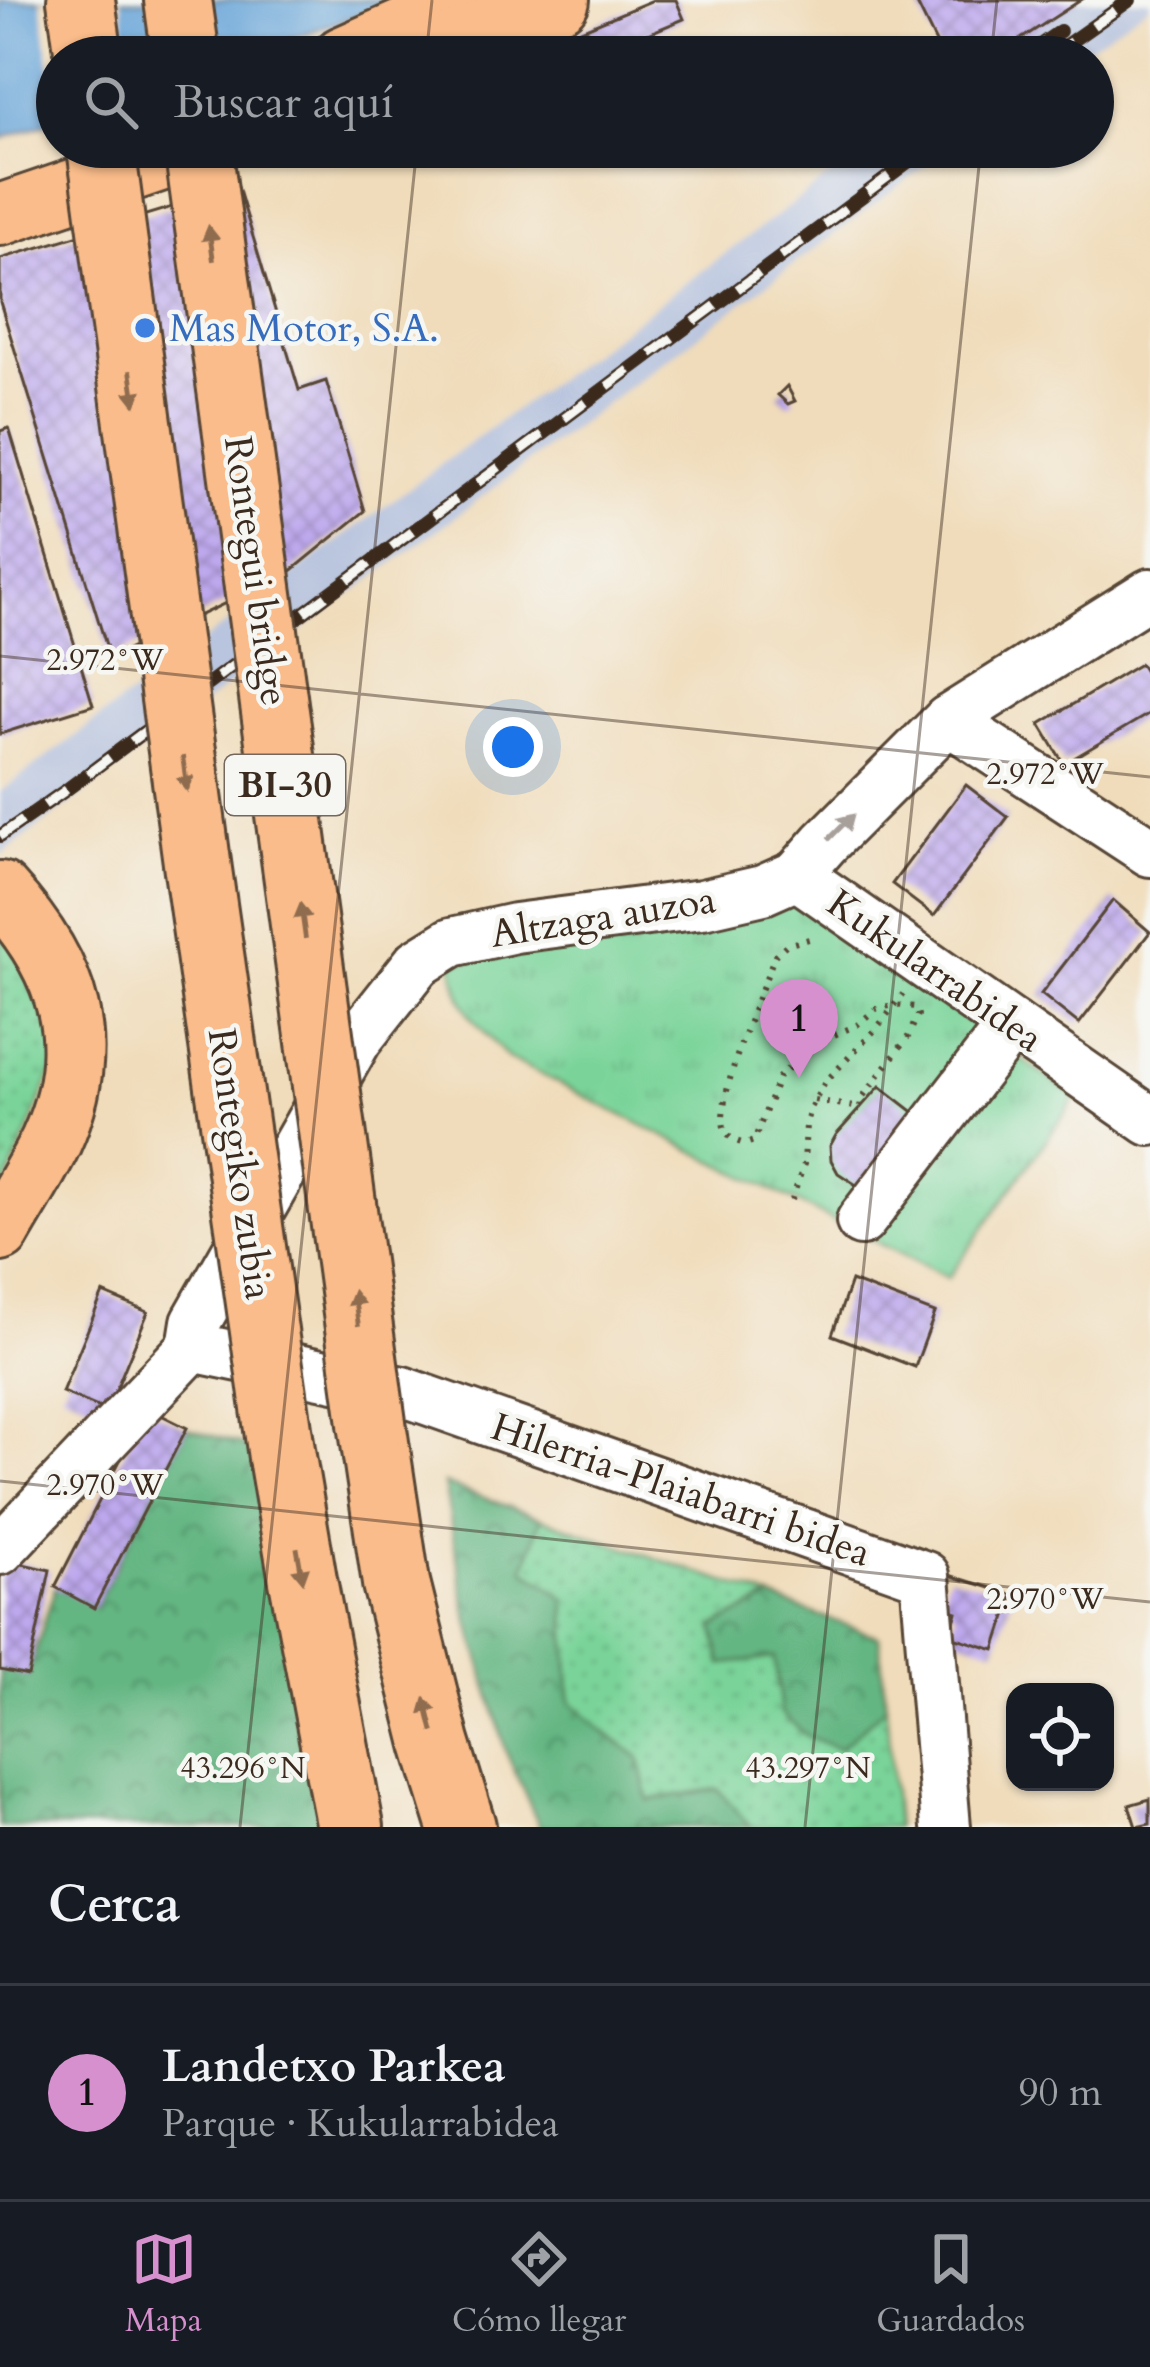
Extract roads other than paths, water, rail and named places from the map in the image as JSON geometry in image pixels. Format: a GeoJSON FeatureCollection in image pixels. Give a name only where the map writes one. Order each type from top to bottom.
{"type":"FeatureCollection","features":[{"type":"Feature","properties":{"kind":"highway"},"geometry":{"type":"LineString","coordinates":[[81,0],[85,36]]}},
{"type":"Feature","properties":{"kind":"highway"},"geometry":{"type":"LineString","coordinates":[[178,0],[183,36]]}},
{"type":"Feature","properties":{"kind":"highway","name":"Rontegiko zubia"},"geometry":{"type":"LineString","coordinates":[[105,168],[282,1457],[321,1672]]}},
{"type":"Feature","properties":{"kind":"highway","name":"Rontegui bridge"},"geometry":{"type":"LineString","coordinates":[[202,168],[396,1583],[462,1827]]}},
{"type":"Feature","properties":{"kind":"highway"},"geometry":{"type":"LineString","coordinates":[[321,1672],[350,1827]]}},
{"type":"Feature","properties":{"kind":"highway","name":"BI-30"},"geometry":{"type":"LineString","coordinates":[[321,1672],[361,1827]]}},
{"type":"Feature","properties":{"kind":"main road"},"geometry":{"type":"LineString","coordinates":[[391,36],[473,0]]}},
{"type":"Feature","properties":{"kind":"main road"},"geometry":{"type":"LineString","coordinates":[[471,36],[559,0]]}},
{"type":"Feature","properties":{"kind":"main road"},"geometry":{"type":"LineString","coordinates":[[0,179],[36,168]]}},
{"type":"Feature","properties":{"kind":"main road"},"geometry":{"type":"LineString","coordinates":[[0,215],[138,168]]}},
{"type":"Feature","properties":{"kind":"main road"},"geometry":{"type":"LineString","coordinates":[[0,1231],[49,1145],[72,1066],[72,1037],[60,980],[38,936],[6,899]]}},
{"type":"Feature","properties":{"kind":"street","name":"Kukularrabidea"},"geometry":{"type":"LineString","coordinates":[[1150,592],[948,720],[797,875],[1150,1121]]}},
{"type":"Feature","properties":{"kind":"street"},"geometry":{"type":"LineString","coordinates":[[948,720],[1150,853]]}},
{"type":"Feature","properties":{"kind":"street","name":"Altzaga auzoa"},"geometry":{"type":"LineString","coordinates":[[0,1550],[192,1346],[196,1322],[357,1040],[418,963],[452,942],[515,928],[702,904],[763,890],[797,875]]}},
{"type":"Feature","properties":{"kind":"street"},"geometry":{"type":"LineString","coordinates":[[861,1220],[1012,1025]]}},
{"type":"Feature","properties":{"kind":"street","name":"Hilerria-Plaiabarri bidea"},"geometry":{"type":"LineString","coordinates":[[192,1346],[402,1391],[925,1576],[946,1827]]}},
{"type":"Feature","properties":{"kind":"water"},"geometry":{"type":"Polygon","coordinates":[[[0,0],[399,0],[299,36],[36,36],[36,127],[0,139],[0,0]]]}},
{"type":"Feature","properties":{"kind":"railway"},"geometry":{"type":"LineString","coordinates":[[1079,36],[1130,0]]}},
{"type":"Feature","properties":{"kind":"railway"},"geometry":{"type":"LineString","coordinates":[[1053,36],[1060,31]]}},
{"type":"Feature","properties":{"kind":"railway"},"geometry":{"type":"LineString","coordinates":[[0,836],[900,168]]}},
{"type":"Feature","properties":{"kind":"place","name":"Mas Motor, S.A."},"geometry":{"type":"Point","coordinates":[145,328]}},
{"type":"Feature","properties":{"kind":"place","name":"Landetxo Parkea"},"geometry":{"type":"Point","coordinates":[799,1078]}}]}
